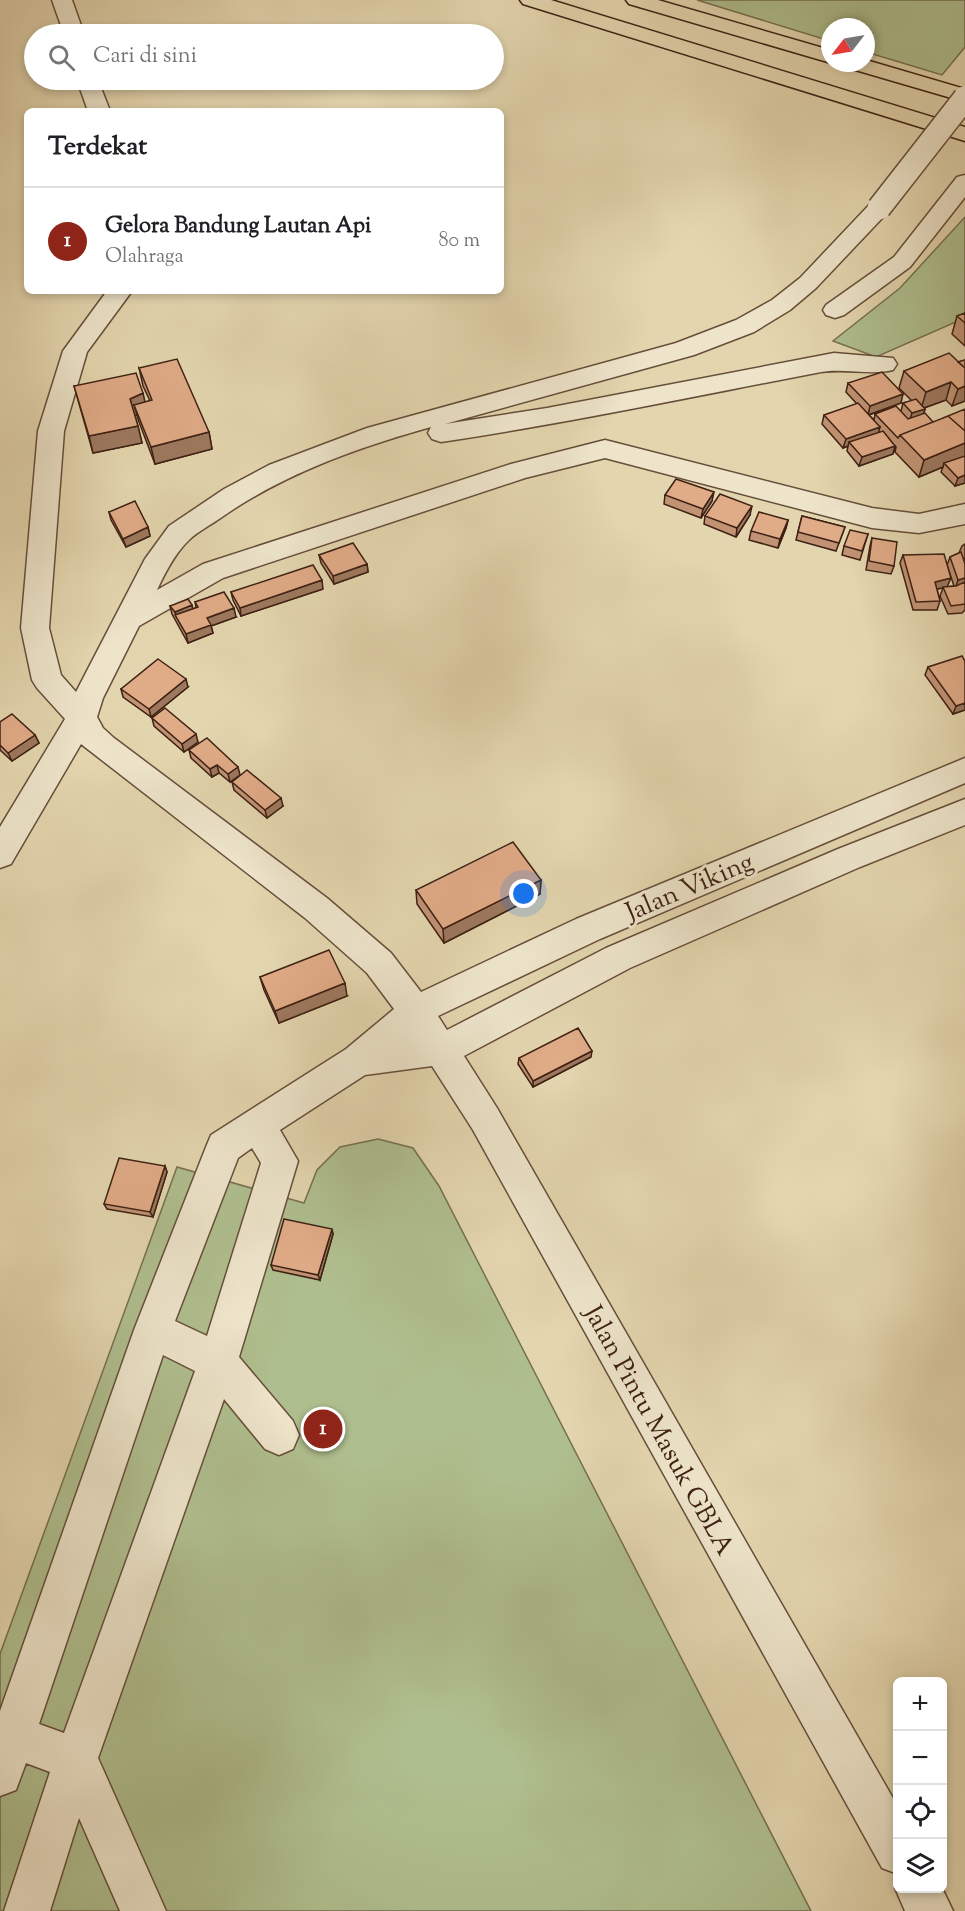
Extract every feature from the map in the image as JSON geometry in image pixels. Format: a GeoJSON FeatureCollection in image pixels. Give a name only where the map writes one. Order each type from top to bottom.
{"type":"FeatureCollection","features":[{"type":"Feature","properties":{"kind":"highway"},"geometry":{"type":"LineString","coordinates":[[530,0],[965,134]]}},
{"type":"Feature","properties":{"kind":"highway"},"geometry":{"type":"LineString","coordinates":[[636,0],[821,54]]}},
{"type":"Feature","properties":{"kind":"highway"},"geometry":{"type":"LineString","coordinates":[[875,70],[965,97]]}},
{"type":"Feature","properties":{"kind":"street"},"geometry":{"type":"LineString","coordinates":[[63,0],[71,24]]}},
{"type":"Feature","properties":{"kind":"street"},"geometry":{"type":"LineString","coordinates":[[92,90],[98,108]]}},
{"type":"Feature","properties":{"kind":"street"},"geometry":{"type":"LineString","coordinates":[[0,855],[82,717],[88,698],[155,566],[179,533],[233,496],[278,471],[376,434],[685,349],[745,326],[781,305],[808,283],[879,208],[965,97]]}},
{"type":"Feature","properties":{"kind":"street"},"geometry":{"type":"LineString","coordinates":[[835,310],[902,262],[965,182]]}},
{"type":"Feature","properties":{"kind":"street","name":"Jalan Pintu Masuk GBLA"},"geometry":{"type":"LineString","coordinates":[[118,294],[75,351],[51,432],[35,628],[47,680],[82,717],[92,736],[103,746],[316,908],[379,963],[416,1011],[485,1119],[893,1845]]}},
{"type":"Feature","properties":{"kind":"street"},"geometry":{"type":"LineString","coordinates":[[376,434],[412,437],[490,427],[834,361],[884,364]]}},
{"type":"Feature","properties":{"kind":"street"},"geometry":{"type":"LineString","coordinates":[[126,620],[213,571],[520,470],[605,449],[907,525],[940,521],[965,513]]}},
{"type":"Feature","properties":{"kind":"street","name":"Jalan Viking"},"geometry":{"type":"LineString","coordinates":[[6,1756],[153,1330],[224,1147],[358,1060],[416,1011],[632,910],[965,770]]}},
{"type":"Feature","properties":{"kind":"street","name":"Jalan Viking"},"geometry":{"type":"LineString","coordinates":[[442,1050],[618,958],[849,858],[965,812]]}},
{"type":"Feature","properties":{"kind":"street"},"geometry":{"type":"LineString","coordinates":[[358,1060],[442,1050]]}},
{"type":"Feature","properties":{"kind":"street"},"geometry":{"type":"LineString","coordinates":[[27,1911],[76,1759],[218,1362],[280,1161],[257,1125]]}},
{"type":"Feature","properties":{"kind":"street"},"geometry":{"type":"LineString","coordinates":[[153,1330],[218,1362],[279,1435]]}},
{"type":"Feature","properties":{"kind":"street"},"geometry":{"type":"LineString","coordinates":[[6,1756],[76,1759]]}},
{"type":"Feature","properties":{"kind":"street"},"geometry":{"type":"LineString","coordinates":[[76,1759],[143,1911]]}},
{"type":"Feature","properties":{"kind":"street"},"geometry":{"type":"LineString","coordinates":[[921,1893],[930,1911]]}},
{"type":"Feature","properties":{"kind":"green space"},"geometry":{"type":"Polygon","coordinates":[[[697,0],[965,0],[965,47],[942,75],[875,55],[875,18],[821,18],[821,38],[697,0]]]}},
{"type":"Feature","properties":{"kind":"green space"},"geometry":{"type":"Polygon","coordinates":[[[965,217],[965,318],[876,357],[833,341],[900,288],[965,217]]]}},
{"type":"Feature","properties":{"kind":"green space"},"geometry":{"type":"Polygon","coordinates":[[[378,1139],[413,1148],[439,1186],[811,1911],[0,1911],[0,1654],[177,1167],[304,1203],[317,1170],[340,1147],[378,1139]]]}},
{"type":"Feature","properties":{"kind":"building"},"geometry":{"type":"Polygon","coordinates":[[[965,313],[965,323],[957,316],[965,313]]]}},
{"type":"Feature","properties":{"kind":"building"},"geometry":{"type":"Polygon","coordinates":[[[949,353],[965,368],[965,386],[958,389],[951,382],[926,392],[904,371],[949,353]]]}},
{"type":"Feature","properties":{"kind":"building"},"geometry":{"type":"Polygon","coordinates":[[[177,359],[209,432],[151,447],[134,405],[152,400],[139,368],[177,359]]]}},
{"type":"Feature","properties":{"kind":"building"},"geometry":{"type":"Polygon","coordinates":[[[965,360],[965,368],[958,362],[965,360]]]}},
{"type":"Feature","properties":{"kind":"building"},"geometry":{"type":"Polygon","coordinates":[[[882,372],[903,394],[870,406],[848,383],[882,372]]]}},
{"type":"Feature","properties":{"kind":"building"},"geometry":{"type":"Polygon","coordinates":[[[136,373],[143,393],[130,399],[138,426],[89,436],[74,386],[136,373]]]}},
{"type":"Feature","properties":{"kind":"building"},"geometry":{"type":"Polygon","coordinates":[[[916,399],[925,409],[912,413],[903,403],[916,399]]]}},
{"type":"Feature","properties":{"kind":"building"},"geometry":{"type":"Polygon","coordinates":[[[858,403],[880,427],[846,439],[824,415],[858,403]]]}},
{"type":"Feature","properties":{"kind":"building"},"geometry":{"type":"Polygon","coordinates":[[[896,406],[908,419],[925,413],[933,422],[900,435],[898,438],[875,414],[896,406]]]}},
{"type":"Feature","properties":{"kind":"building"},"geometry":{"type":"Polygon","coordinates":[[[965,409],[965,431],[948,416],[943,418],[965,409]]]}},
{"type":"Feature","properties":{"kind":"building"},"geometry":{"type":"Polygon","coordinates":[[[948,416],[965,431],[965,443],[924,460],[900,435],[948,416]]]}},
{"type":"Feature","properties":{"kind":"building"},"geometry":{"type":"Polygon","coordinates":[[[883,431],[895,446],[862,457],[849,442],[883,431]]]}},
{"type":"Feature","properties":{"kind":"building"},"geometry":{"type":"Polygon","coordinates":[[[965,456],[965,475],[958,478],[944,463],[965,456]]]}},
{"type":"Feature","properties":{"kind":"building"},"geometry":{"type":"Polygon","coordinates":[[[676,479],[714,492],[703,509],[665,495],[676,479]]]}},
{"type":"Feature","properties":{"kind":"building"},"geometry":{"type":"Polygon","coordinates":[[[720,494],[752,506],[737,528],[705,516],[720,494]]]}},
{"type":"Feature","properties":{"kind":"building"},"geometry":{"type":"Polygon","coordinates":[[[135,501],[148,527],[123,539],[109,512],[135,501]]]}},
{"type":"Feature","properties":{"kind":"building"},"geometry":{"type":"Polygon","coordinates":[[[759,512],[788,520],[780,539],[751,531],[759,512]]]}},
{"type":"Feature","properties":{"kind":"building"},"geometry":{"type":"Polygon","coordinates":[[[802,516],[845,527],[839,543],[798,532],[802,516]]]}},
{"type":"Feature","properties":{"kind":"building"},"geometry":{"type":"Polygon","coordinates":[[[850,530],[868,534],[862,551],[844,546],[850,530]]]}},
{"type":"Feature","properties":{"kind":"building"},"geometry":{"type":"Polygon","coordinates":[[[872,538],[897,542],[894,566],[869,561],[872,538]]]}},
{"type":"Feature","properties":{"kind":"building"},"geometry":{"type":"Polygon","coordinates":[[[353,543],[367,564],[333,576],[319,555],[353,543]]]}},
{"type":"Feature","properties":{"kind":"building"},"geometry":{"type":"Polygon","coordinates":[[[961,552],[965,564],[965,578],[958,580],[950,557],[961,552]]]}},
{"type":"Feature","properties":{"kind":"building"},"geometry":{"type":"Polygon","coordinates":[[[944,554],[951,578],[935,582],[940,601],[916,602],[903,555],[944,554]]]}},
{"type":"Feature","properties":{"kind":"building"},"geometry":{"type":"Polygon","coordinates":[[[313,565],[322,580],[240,608],[231,592],[313,565]]]}},
{"type":"Feature","properties":{"kind":"building"},"geometry":{"type":"Polygon","coordinates":[[[965,582],[965,604],[951,606],[943,587],[956,586],[965,582]]]}},
{"type":"Feature","properties":{"kind":"building"},"geometry":{"type":"Polygon","coordinates":[[[224,592],[234,608],[207,618],[211,625],[186,634],[175,615],[198,607],[195,602],[224,592]]]}},
{"type":"Feature","properties":{"kind":"building"},"geometry":{"type":"Polygon","coordinates":[[[188,599],[192,605],[175,612],[170,606],[188,599]]]}},
{"type":"Feature","properties":{"kind":"building"},"geometry":{"type":"Polygon","coordinates":[[[962,656],[965,661],[965,703],[956,706],[928,667],[962,656]]]}},
{"type":"Feature","properties":{"kind":"building"},"geometry":{"type":"Polygon","coordinates":[[[158,659],[186,679],[149,709],[121,689],[158,659]]]}},
{"type":"Feature","properties":{"kind":"building"},"geometry":{"type":"Polygon","coordinates":[[[165,708],[196,734],[182,744],[152,718],[165,708]]]}},
{"type":"Feature","properties":{"kind":"building"},"geometry":{"type":"Polygon","coordinates":[[[12,714],[35,735],[8,753],[0,745],[0,722],[12,714]]]}},
{"type":"Feature","properties":{"kind":"building"},"geometry":{"type":"Polygon","coordinates":[[[207,738],[238,767],[228,774],[217,765],[210,769],[189,750],[207,738]]]}},
{"type":"Feature","properties":{"kind":"building"},"geometry":{"type":"Polygon","coordinates":[[[247,770],[281,798],[265,810],[232,782],[247,770]]]}},
{"type":"Feature","properties":{"kind":"building"},"geometry":{"type":"Polygon","coordinates":[[[513,842],[541,880],[443,929],[416,890],[513,842]]]}},
{"type":"Feature","properties":{"kind":"building"},"geometry":{"type":"Polygon","coordinates":[[[329,950],[345,983],[275,1011],[260,977],[329,950]]]}},
{"type":"Feature","properties":{"kind":"building"},"geometry":{"type":"Polygon","coordinates":[[[578,1028],[592,1051],[533,1081],[519,1058],[578,1028]]]}},
{"type":"Feature","properties":{"kind":"building"},"geometry":{"type":"Polygon","coordinates":[[[119,1158],[165,1166],[150,1212],[104,1204],[119,1158]]]}},
{"type":"Feature","properties":{"kind":"building"},"geometry":{"type":"Polygon","coordinates":[[[284,1219],[332,1229],[318,1275],[271,1265],[284,1219]]]}},
{"type":"Feature","properties":{"kind":"place","name":"Gelora Bandung Lautan Api"},"geometry":{"type":"Point","coordinates":[323,1429]}}]}
